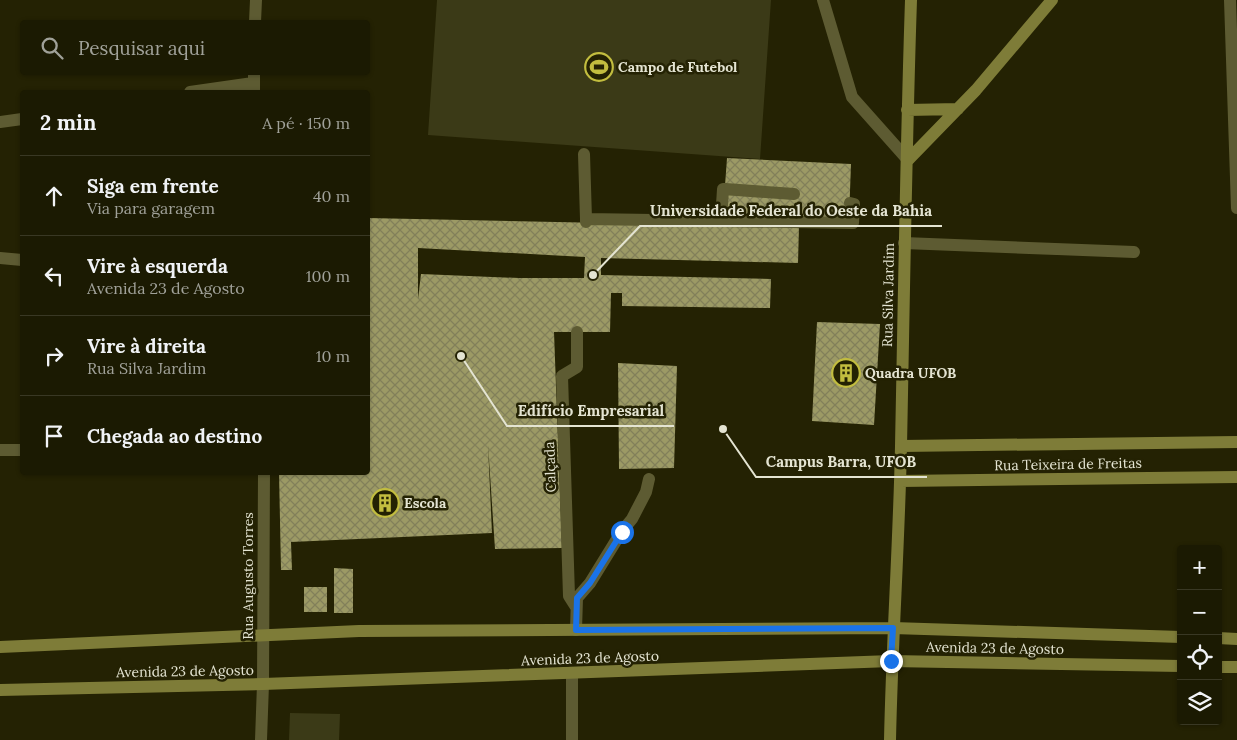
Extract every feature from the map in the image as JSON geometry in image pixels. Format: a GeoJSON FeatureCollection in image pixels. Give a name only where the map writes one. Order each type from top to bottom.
{"type":"FeatureCollection","features":[{"type":"Feature","properties":{"kind":"street"},"geometry":{"type":"LineString","coordinates":[[255,20],[256,0]]}},
{"type":"Feature","properties":{"kind":"street"},"geometry":{"type":"LineString","coordinates":[[822,0],[852,97],[908,160],[988,77],[1052,0]]}},
{"type":"Feature","properties":{"kind":"street","name":"Rua Silva Jardim"},"geometry":{"type":"LineString","coordinates":[[890,740],[891,661],[901,446],[910,0]]}},
{"type":"Feature","properties":{"kind":"street"},"geometry":{"type":"LineString","coordinates":[[1230,0],[1237,208]]}},
{"type":"Feature","properties":{"kind":"street"},"geometry":{"type":"LineString","coordinates":[[204,90],[254,83]]}},
{"type":"Feature","properties":{"kind":"street"},"geometry":{"type":"LineString","coordinates":[[908,110],[958,109]]}},
{"type":"Feature","properties":{"kind":"street"},"geometry":{"type":"LineString","coordinates":[[0,122],[20,119]]}},
{"type":"Feature","properties":{"kind":"street"},"geometry":{"type":"LineString","coordinates":[[584,154],[586,220],[853,223],[854,204],[850,203]]}},
{"type":"Feature","properties":{"kind":"street"},"geometry":{"type":"LineString","coordinates":[[721,221],[723,189],[731,190]]}},
{"type":"Feature","properties":{"kind":"street"},"geometry":{"type":"LineString","coordinates":[[904,243],[1134,252]]}},
{"type":"Feature","properties":{"kind":"street"},"geometry":{"type":"LineString","coordinates":[[0,258],[20,260]]}},
{"type":"Feature","properties":{"kind":"street","name":"Calçada"},"geometry":{"type":"LineString","coordinates":[[576,606],[569,596],[562,376],[576,367],[577,332]]}},
{"type":"Feature","properties":{"kind":"street","name":"Rua Teixeira de Freitas"},"geometry":{"type":"LineString","coordinates":[[901,446],[1237,442]]}},
{"type":"Feature","properties":{"kind":"street"},"geometry":{"type":"LineString","coordinates":[[0,450],[20,450]]}},
{"type":"Feature","properties":{"kind":"street","name":"Rua Augusto Torres"},"geometry":{"type":"LineString","coordinates":[[261,740],[264,475]]}},
{"type":"Feature","properties":{"kind":"street","name":"Rua Teixeira de Freitas"},"geometry":{"type":"LineString","coordinates":[[900,481],[1237,477]]}},
{"type":"Feature","properties":{"kind":"street"},"geometry":{"type":"LineString","coordinates":[[576,630],[577,598],[590,583],[632,519],[646,492],[649,479]]}},
{"type":"Feature","properties":{"kind":"street","name":"Avenida 23 de Agosto"},"geometry":{"type":"LineString","coordinates":[[0,647],[359,631],[893,628],[1177,637]]}},
{"type":"Feature","properties":{"kind":"street"},"geometry":{"type":"LineString","coordinates":[[1222,638],[1237,639]]}},
{"type":"Feature","properties":{"kind":"street","name":"Avenida 23 de Agosto"},"geometry":{"type":"LineString","coordinates":[[0,690],[572,674],[891,661],[1177,666]]}},
{"type":"Feature","properties":{"kind":"street"},"geometry":{"type":"LineString","coordinates":[[1222,667],[1237,667]]}},
{"type":"Feature","properties":{"kind":"street"},"geometry":{"type":"LineString","coordinates":[[572,674],[572,740]]}},
{"type":"Feature","properties":{"kind":"shaded area","name":"Campo de Futebol"},"geometry":{"type":"Polygon","coordinates":[[[437,0],[771,0],[760,159],[428,135],[437,0]]]}},
{"type":"Feature","properties":{"kind":"shaded area"},"geometry":{"type":"Polygon","coordinates":[[[290,713],[340,714],[339,740],[289,740],[290,713]]]}},
{"type":"Feature","properties":{"kind":"building"},"geometry":{"type":"Polygon","coordinates":[[[727,158],[851,164],[849,218],[723,213],[727,158]]]}},
{"type":"Feature","properties":{"kind":"building"},"geometry":{"type":"Polygon","coordinates":[[[370,218],[799,227],[798,263],[601,258],[601,275],[771,279],[770,308],[622,306],[622,293],[611,293],[610,332],[554,332],[562,548],[495,549],[488,445],[492,533],[291,542],[292,570],[281,570],[279,475],[370,475],[370,218]],[[418,248],[418,299],[421,274],[519,278],[584,278],[585,257],[418,248]]]}},
{"type":"Feature","properties":{"kind":"building","name":"Quadra UFOB"},"geometry":{"type":"Polygon","coordinates":[[[817,322],[880,324],[874,425],[812,421],[817,322]]]}},
{"type":"Feature","properties":{"kind":"building"},"geometry":{"type":"Polygon","coordinates":[[[618,363],[677,366],[674,468],[619,469],[618,363]]]}},
{"type":"Feature","properties":{"kind":"building"},"geometry":{"type":"Polygon","coordinates":[[[334,568],[353,569],[353,613],[334,613],[334,568]]]}},
{"type":"Feature","properties":{"kind":"building"},"geometry":{"type":"Polygon","coordinates":[[[304,587],[327,587],[327,612],[304,612],[304,587]]]}},
{"type":"Feature","properties":{"kind":"place","name":"Campo de Futebol"},"geometry":{"type":"Point","coordinates":[599,67]}},
{"type":"Feature","properties":{"kind":"place","name":"Universidade Federal do Oeste da Bahia"},"geometry":{"type":"Point","coordinates":[593,275]}},
{"type":"Feature","properties":{"kind":"place","name":"Edifício Empresarial"},"geometry":{"type":"Point","coordinates":[461,356]}},
{"type":"Feature","properties":{"kind":"place","name":"Quadra UFOB"},"geometry":{"type":"Point","coordinates":[846,373]}},
{"type":"Feature","properties":{"kind":"place","name":"Campus Barra, UFOB"},"geometry":{"type":"Point","coordinates":[723,429]}},
{"type":"Feature","properties":{"kind":"place","name":"Escola"},"geometry":{"type":"Point","coordinates":[385,503]}},
{"type":"Feature","properties":{"kind":"route"},"geometry":{"type":"LineString","coordinates":[[622,532],[590,583],[577,598],[576,630],[893,628],[891,661]]}}]}
